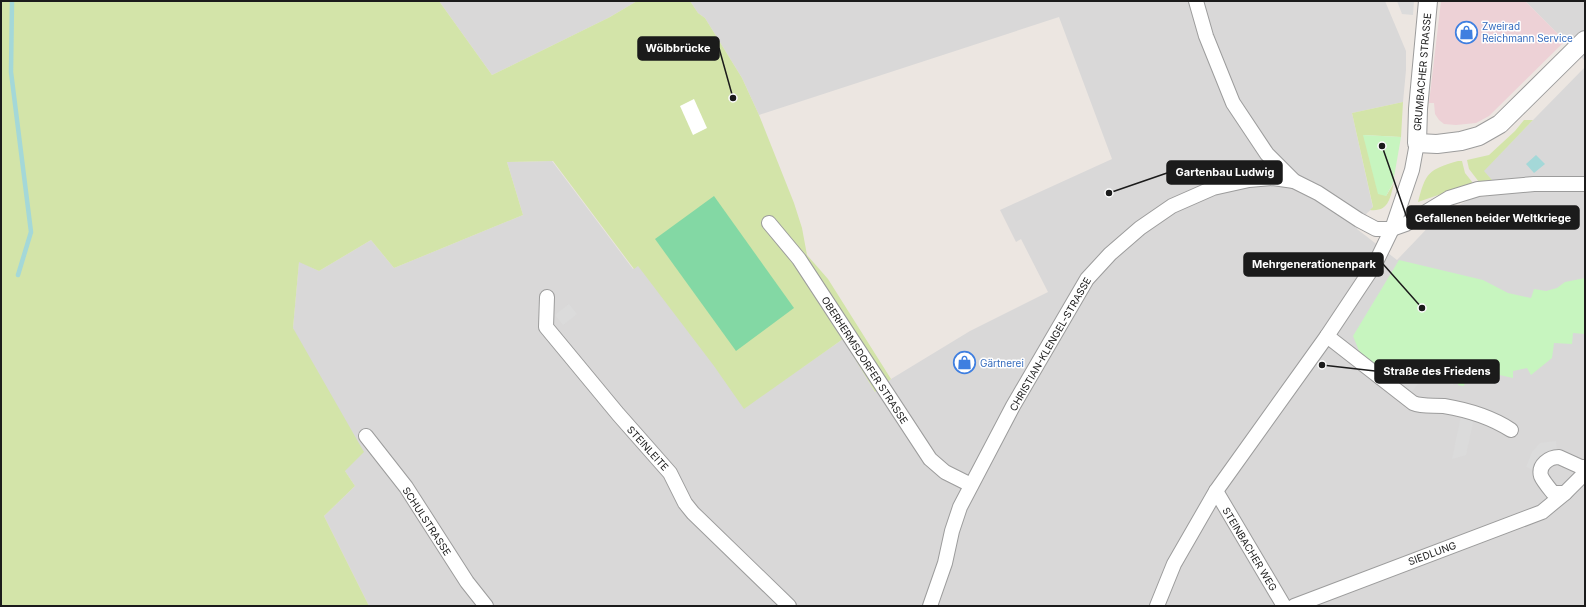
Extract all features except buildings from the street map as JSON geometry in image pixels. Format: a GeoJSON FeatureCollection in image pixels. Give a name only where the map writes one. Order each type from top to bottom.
{"type":"FeatureCollection","features":[{"type":"Feature","properties":{"kind":"street","name":"CHRISTIAN-KLENGEL-STRASSE"},"geometry":{"type":"LineString","coordinates":[[1196,1],[1206,36],[1233,103],[1267,154],[1294,181],[1318,193],[1359,220],[1376,229],[1392,229]]}},
{"type":"Feature","properties":{"kind":"street","name":"GRUMBACHER STRASSE"},"geometry":{"type":"LineString","coordinates":[[1417,143],[1418,109],[1428,1]]}},
{"type":"Feature","properties":{"kind":"street"},"geometry":{"type":"LineString","coordinates":[[1156,606],[1174,564],[1216,491],[1327,336],[1375,264],[1392,229],[1412,170],[1417,143],[1437,144],[1461,141],[1479,136],[1500,124],[1585,40]]}},
{"type":"Feature","properties":{"kind":"street","name":"CHRISTIAN-KLENGEL-STRASSE"},"geometry":{"type":"LineString","coordinates":[[930,606],[946,563],[955,521],[971,485],[1014,406],[1087,279],[1110,254],[1140,228],[1172,206],[1213,188],[1257,179],[1272,178],[1294,181]]}},
{"type":"Feature","properties":{"kind":"street"},"geometry":{"type":"LineString","coordinates":[[1392,229],[1409,222],[1426,210],[1449,198],[1478,189],[1534,184],[1585,184]]}},
{"type":"Feature","properties":{"kind":"street","name":"OBERHERMSDORFER STRASSE"},"geometry":{"type":"LineString","coordinates":[[769,222],[799,259],[930,459],[945,472],[971,485]]}},
{"type":"Feature","properties":{"kind":"street","name":"STEINLEITE"},"geometry":{"type":"LineString","coordinates":[[547,297],[546,326],[618,414],[670,473],[685,503],[692,513],[789,606]]}},
{"type":"Feature","properties":{"kind":"street"},"geometry":{"type":"LineString","coordinates":[[1327,336],[1413,403],[1419,405],[1443,406],[1462,410],[1495,420],[1511,430]]}},
{"type":"Feature","properties":{"kind":"street","name":"SCHULSTRASSE"},"geometry":{"type":"LineString","coordinates":[[366,436],[406,487],[467,582],[486,606]]}},
{"type":"Feature","properties":{"kind":"street"},"geometry":{"type":"LineString","coordinates":[[1564,492],[1553,492],[1541,476],[1542,466],[1547,460],[1559,457],[1581,467],[1585,467]]}},
{"type":"Feature","properties":{"kind":"street","name":"SIEDLUNG"},"geometry":{"type":"LineString","coordinates":[[1294,606],[1542,512],[1585,473]]}},
{"type":"Feature","properties":{"kind":"street","name":"STEINBACHER WEG"},"geometry":{"type":"LineString","coordinates":[[1216,491],[1284,606]]}},
{"type":"Feature","properties":{"kind":"shaded area"},"geometry":{"type":"Polygon","coordinates":[[[439,1],[637,1],[610,17],[492,75],[439,1]]]}},
{"type":"Feature","properties":{"kind":"shaded area"},"geometry":{"type":"Polygon","coordinates":[[[690,1],[1385,1],[1406,51],[1403,102],[1352,113],[1373,208],[1367,213],[1357,229],[1397,260],[1439,216],[1474,197],[1489,196],[1492,180],[1483,171],[1585,67],[1585,606],[369,606],[324,516],[355,486],[345,471],[293,328],[299,261],[319,271],[371,240],[394,268],[523,215],[507,162],[552,161],[633,269],[638,265],[715,366],[744,408],[843,339],[875,392],[891,379],[970,331],[1048,292],[1021,239],[1016,242],[1000,210],[1112,159],[1059,17],[759,115],[742,78],[705,18],[698,13],[690,1]]]}},
{"type":"Feature","properties":{"kind":"shaded area"},"geometry":{"type":"Polygon","coordinates":[[[1397,1],[1414,1],[1413,15],[1402,14],[1397,1]]]}},
{"type":"Feature","properties":{"kind":"shaded area"},"geometry":{"type":"Polygon","coordinates":[[[1441,1],[1525,1],[1565,41],[1489,116],[1476,123],[1456,125],[1444,124],[1435,114],[1434,103],[1429,103],[1441,1]]]}},
{"type":"Feature","properties":{"kind":"shaded area"},"geometry":{"type":"Polygon","coordinates":[[[1525,1],[1585,1],[1585,61],[1525,1]]]}},
{"type":"Feature","properties":{"kind":"shaded area"},"geometry":{"type":"Polygon","coordinates":[[[569,304],[577,314],[563,325],[555,315],[569,304]]]}},
{"type":"Feature","properties":{"kind":"shaded area"},"geometry":{"type":"Polygon","coordinates":[[[1394,362],[1420,382],[1410,394],[1384,374],[1394,362]]]}},
{"type":"Feature","properties":{"kind":"shaded area"},"geometry":{"type":"Polygon","coordinates":[[[1428,369],[1455,374],[1453,385],[1426,380],[1428,369]]]}},
{"type":"Feature","properties":{"kind":"shaded area"},"geometry":{"type":"Polygon","coordinates":[[[1461,416],[1474,418],[1466,455],[1452,459],[1461,416]]]}},
{"type":"Feature","properties":{"kind":"shaded area"},"geometry":{"type":"Polygon","coordinates":[[[1556,441],[1557,452],[1536,471],[1526,467],[1532,452],[1540,443],[1556,441]]]}},
{"type":"Feature","properties":{"kind":"green space"},"geometry":{"type":"Polygon","coordinates":[[[1,1],[439,1],[492,75],[610,17],[637,1],[690,1],[698,13],[705,18],[742,78],[759,115],[794,203],[802,228],[807,255],[828,279],[891,379],[875,392],[843,339],[744,409],[714,366],[638,266],[634,269],[553,161],[507,162],[523,215],[394,268],[371,240],[319,271],[299,262],[293,328],[364,452],[345,471],[355,486],[324,516],[369,606],[1,606],[1,1]]]}},
{"type":"Feature","properties":{"kind":"green space"},"geometry":{"type":"Polygon","coordinates":[[[1403,102],[1401,137],[1364,135],[1386,196],[1394,183],[1388,203],[1381,209],[1370,210],[1373,207],[1352,113],[1403,102]]]}},
{"type":"Feature","properties":{"kind":"green space"},"geometry":{"type":"Polygon","coordinates":[[[1524,120],[1533,120],[1484,171],[1492,180],[1479,182],[1469,169],[1467,160],[1489,155],[1515,131],[1524,120]]]}},
{"type":"Feature","properties":{"kind":"green space"},"geometry":{"type":"Polygon","coordinates":[[[1363,135],[1401,137],[1393,183],[1386,196],[1378,194],[1363,135]]]}},
{"type":"Feature","properties":{"kind":"green space"},"geometry":{"type":"Polygon","coordinates":[[[1458,161],[1462,161],[1465,173],[1473,183],[1418,202],[1426,178],[1434,170],[1458,161]]]}},
{"type":"Feature","properties":{"kind":"green space"},"geometry":{"type":"Polygon","coordinates":[[[714,196],[794,308],[736,351],[655,239],[714,196]]]}},
{"type":"Feature","properties":{"kind":"green space"},"geometry":{"type":"Polygon","coordinates":[[[1399,260],[1483,280],[1508,293],[1531,298],[1534,289],[1546,291],[1557,288],[1565,282],[1585,278],[1585,334],[1573,333],[1572,344],[1554,343],[1552,358],[1531,375],[1527,368],[1513,371],[1513,378],[1468,368],[1464,386],[1458,385],[1460,375],[1428,369],[1426,380],[1420,382],[1394,362],[1384,374],[1359,351],[1353,336],[1399,260]]]}},
{"type":"Feature","properties":{"kind":"water"},"geometry":{"type":"Polygon","coordinates":[[[1536,155],[1545,164],[1534,173],[1526,164],[1536,155]]]}},
{"type":"Feature","properties":{"kind":"pier"},"geometry":{"type":"Polygon","coordinates":[[[694,99],[707,128],[693,135],[680,106],[694,99]]]}},
{"type":"Feature","properties":{"kind":"waterway"},"geometry":{"type":"LineString","coordinates":[[12,1],[11,72],[31,232],[18,275]]}},
{"type":"Feature","properties":{"kind":"place","name":"Zweirad Reichmann Service"},"geometry":{"type":"Point","coordinates":[1466,32]}},
{"type":"Feature","properties":{"kind":"place","name":"Wölbbrücke"},"geometry":{"type":"Point","coordinates":[733,98]}},
{"type":"Feature","properties":{"kind":"place","name":"Gefallenen beider Weltkriege"},"geometry":{"type":"Point","coordinates":[1382,146]}},
{"type":"Feature","properties":{"kind":"place","name":"Gartenbau Ludwig"},"geometry":{"type":"Point","coordinates":[1109,193]}},
{"type":"Feature","properties":{"kind":"place","name":"Mehrgenerationenpark"},"geometry":{"type":"Point","coordinates":[1422,308]}},
{"type":"Feature","properties":{"kind":"place","name":"Gärtnerei"},"geometry":{"type":"Point","coordinates":[964,363]}},
{"type":"Feature","properties":{"kind":"place","name":"Straße des Friedens"},"geometry":{"type":"Point","coordinates":[1322,365]}}]}
